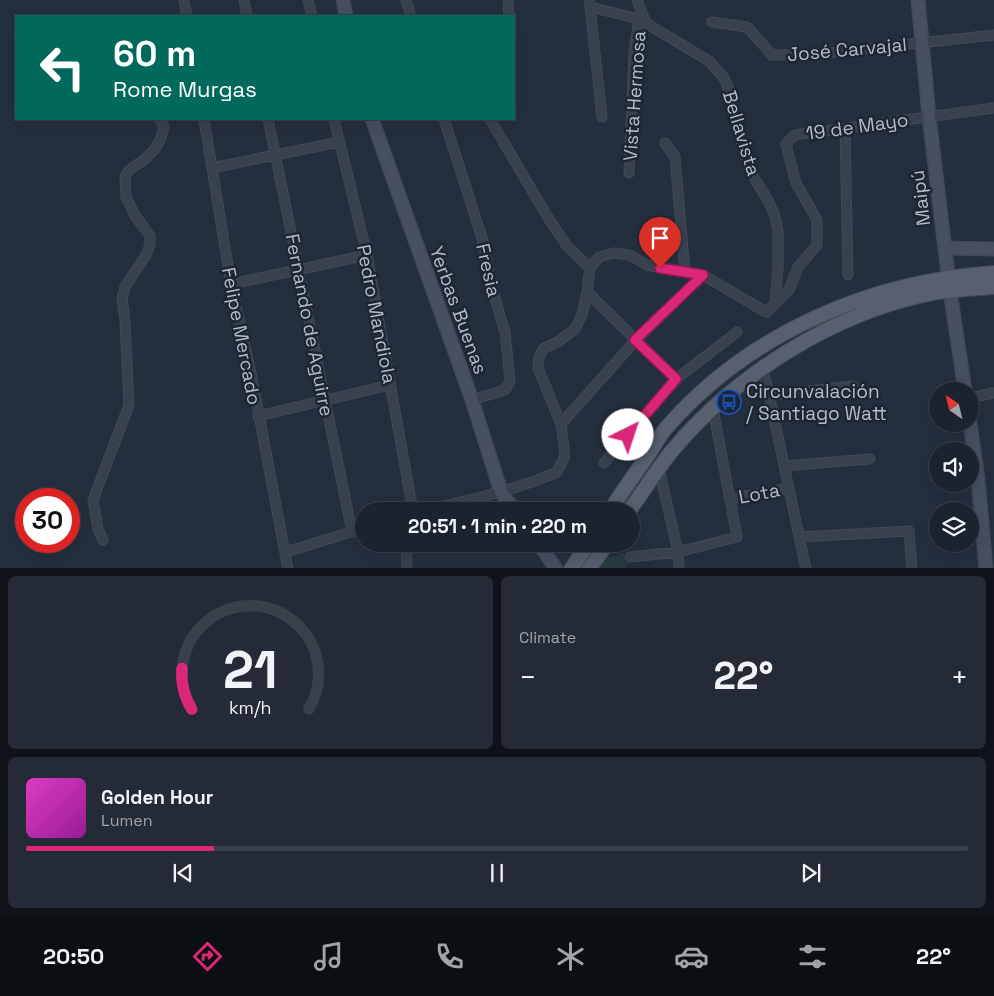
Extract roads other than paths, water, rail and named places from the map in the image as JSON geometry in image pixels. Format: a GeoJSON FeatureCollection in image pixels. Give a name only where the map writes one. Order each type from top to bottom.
{"type":"FeatureCollection","features":[{"type":"Feature","properties":{"kind":"main road"},"geometry":{"type":"LineString","coordinates":[[344,0],[346,15]]}},
{"type":"Feature","properties":{"kind":"main road","name":"Maipú"},"geometry":{"type":"LineString","coordinates":[[918,0],[929,116],[949,284],[964,382]]}},
{"type":"Feature","properties":{"kind":"main road","name":"Yerbas Buenas"},"geometry":{"type":"LineString","coordinates":[[372,120],[472,400],[501,492],[508,502]]}},
{"type":"Feature","properties":{"kind":"main road"},"geometry":{"type":"LineString","coordinates":[[945,248],[994,248]]}},
{"type":"Feature","properties":{"kind":"main road"},"geometry":{"type":"LineString","coordinates":[[636,502],[659,469],[713,409],[762,370],[802,344],[850,321],[900,302],[949,284],[994,273]]}},
{"type":"Feature","properties":{"kind":"main road"},"geometry":{"type":"LineString","coordinates":[[616,502],[666,428],[711,385],[761,348],[804,323],[847,304],[892,289],[949,284],[994,287]]}},
{"type":"Feature","properties":{"kind":"main road"},"geometry":{"type":"LineString","coordinates":[[761,348],[762,370]]}},
{"type":"Feature","properties":{"kind":"main road"},"geometry":{"type":"LineString","coordinates":[[971,432],[978,479],[986,568]]}},
{"type":"Feature","properties":{"kind":"main road"},"geometry":{"type":"LineString","coordinates":[[545,552],[556,568]]}},
{"type":"Feature","properties":{"kind":"main road"},"geometry":{"type":"LineString","coordinates":[[571,568],[582,552]]}},
{"type":"Feature","properties":{"kind":"main road"},"geometry":{"type":"LineString","coordinates":[[590,568],[601,552]]}},
{"type":"Feature","properties":{"kind":"street"},"geometry":{"type":"LineString","coordinates":[[184,0],[187,15]]}},
{"type":"Feature","properties":{"kind":"street"},"geometry":{"type":"LineString","coordinates":[[244,0],[247,15]]}},
{"type":"Feature","properties":{"kind":"street"},"geometry":{"type":"LineString","coordinates":[[308,0],[312,15]]}},
{"type":"Feature","properties":{"kind":"street"},"geometry":{"type":"LineString","coordinates":[[406,0],[412,15]]}},
{"type":"Feature","properties":{"kind":"street"},"geometry":{"type":"LineString","coordinates":[[508,0],[509,15]]}},
{"type":"Feature","properties":{"kind":"street"},"geometry":{"type":"LineString","coordinates":[[639,2],[642,21]]}},
{"type":"Feature","properties":{"kind":"street"},"geometry":{"type":"LineString","coordinates":[[590,4],[602,117]]}},
{"type":"Feature","properties":{"kind":"street","name":"Bellavista"},"geometry":{"type":"LineString","coordinates":[[590,4],[642,21],[709,61],[717,69],[728,87],[739,135],[751,173],[768,200],[775,216],[778,231],[778,269],[775,304]]}},
{"type":"Feature","properties":{"kind":"street","name":"Vista Hermosa"},"geometry":{"type":"LineString","coordinates":[[629,173],[634,52],[642,21]]}},
{"type":"Feature","properties":{"kind":"street","name":"José Carvajal"},"geometry":{"type":"LineString","coordinates":[[712,22],[747,27],[772,55],[818,54],[994,35]]}},
{"type":"Feature","properties":{"kind":"street","name":"19 de Mayo"},"geometry":{"type":"LineString","coordinates":[[775,304],[789,290],[798,267],[817,246],[817,220],[796,183],[786,144],[795,135],[994,108]]}},
{"type":"Feature","properties":{"kind":"street"},"geometry":{"type":"LineString","coordinates":[[103,540],[98,529],[93,500],[129,404],[126,320],[122,298],[125,287],[146,255],[150,245],[150,236],[136,217],[126,197],[126,177],[129,170],[145,158],[161,138],[164,127],[160,120]]}},
{"type":"Feature","properties":{"kind":"street","name":"Felipe Mercado"},"geometry":{"type":"LineString","coordinates":[[204,120],[231,284],[288,568]]}},
{"type":"Feature","properties":{"kind":"street","name":"Fernando de Aguirre"},"geometry":{"type":"LineString","coordinates":[[268,120],[352,532]]}},
{"type":"Feature","properties":{"kind":"street","name":"Pedro Mandiola"},"geometry":{"type":"LineString","coordinates":[[334,120],[367,255],[410,502]]}},
{"type":"Feature","properties":{"kind":"street","name":"Fresia"},"geometry":{"type":"LineString","coordinates":[[444,120],[483,241],[491,285],[505,332],[510,381],[505,390],[472,400]]}},
{"type":"Feature","properties":{"kind":"street"},"geometry":{"type":"LineString","coordinates":[[491,120],[546,216],[568,246],[590,268]]}},
{"type":"Feature","properties":{"kind":"street"},"geometry":{"type":"LineString","coordinates":[[845,129],[848,275]]}},
{"type":"Feature","properties":{"kind":"street"},"geometry":{"type":"LineString","coordinates":[[212,168],[339,142]]}},
{"type":"Feature","properties":{"kind":"street"},"geometry":{"type":"LineString","coordinates":[[665,143],[675,157],[686,272]]}},
{"type":"Feature","properties":{"kind":"street"},"geometry":{"type":"LineString","coordinates":[[460,502],[501,492],[557,472],[564,456],[561,424],[538,368],[539,357],[544,348],[559,341],[575,329],[582,315],[590,268],[599,257],[614,253],[628,255],[646,265],[703,275],[764,311],[770,310],[775,304]]}},
{"type":"Feature","properties":{"kind":"street"},"geometry":{"type":"LineString","coordinates":[[231,284],[367,255]]}},
{"type":"Feature","properties":{"kind":"street"},"geometry":{"type":"LineString","coordinates":[[561,424],[635,340],[703,275]]}},
{"type":"Feature","properties":{"kind":"street"},"geometry":{"type":"LineString","coordinates":[[587,292],[676,379]]}},
{"type":"Feature","properties":{"kind":"street"},"geometry":{"type":"LineString","coordinates":[[604,463],[676,379],[736,332]]}},
{"type":"Feature","properties":{"kind":"street"},"geometry":{"type":"LineString","coordinates":[[762,370],[806,568]]}},
{"type":"Feature","properties":{"kind":"street"},"geometry":{"type":"LineString","coordinates":[[258,416],[390,385]]}},
{"type":"Feature","properties":{"kind":"street"},"geometry":{"type":"LineString","coordinates":[[769,395],[854,386]]}},
{"type":"Feature","properties":{"kind":"street"},"geometry":{"type":"LineString","coordinates":[[979,396],[994,393]]}},
{"type":"Feature","properties":{"kind":"street"},"geometry":{"type":"LineString","coordinates":[[630,557],[678,552],[737,537],[713,409]]}},
{"type":"Feature","properties":{"kind":"street"},"geometry":{"type":"LineString","coordinates":[[784,466],[870,459]]}},
{"type":"Feature","properties":{"kind":"street"},"geometry":{"type":"LineString","coordinates":[[659,469],[678,552],[679,568]]}},
{"type":"Feature","properties":{"kind":"street","name":"Lota"},"geometry":{"type":"LineString","coordinates":[[730,499],[789,488]]}},
{"type":"Feature","properties":{"kind":"street"},"geometry":{"type":"LineString","coordinates":[[286,552],[355,531]]}},
{"type":"Feature","properties":{"kind":"street"},"geometry":{"type":"LineString","coordinates":[[800,537],[909,531],[912,568]]}},
{"type":"Feature","properties":{"kind":"street"},"geometry":{"type":"LineString","coordinates":[[406,552],[407,568]]}},
{"type":"Feature","properties":{"kind":"place","name":"Circunvalación / Santiago Watt"},"geometry":{"type":"Point","coordinates":[729,402]}}]}
